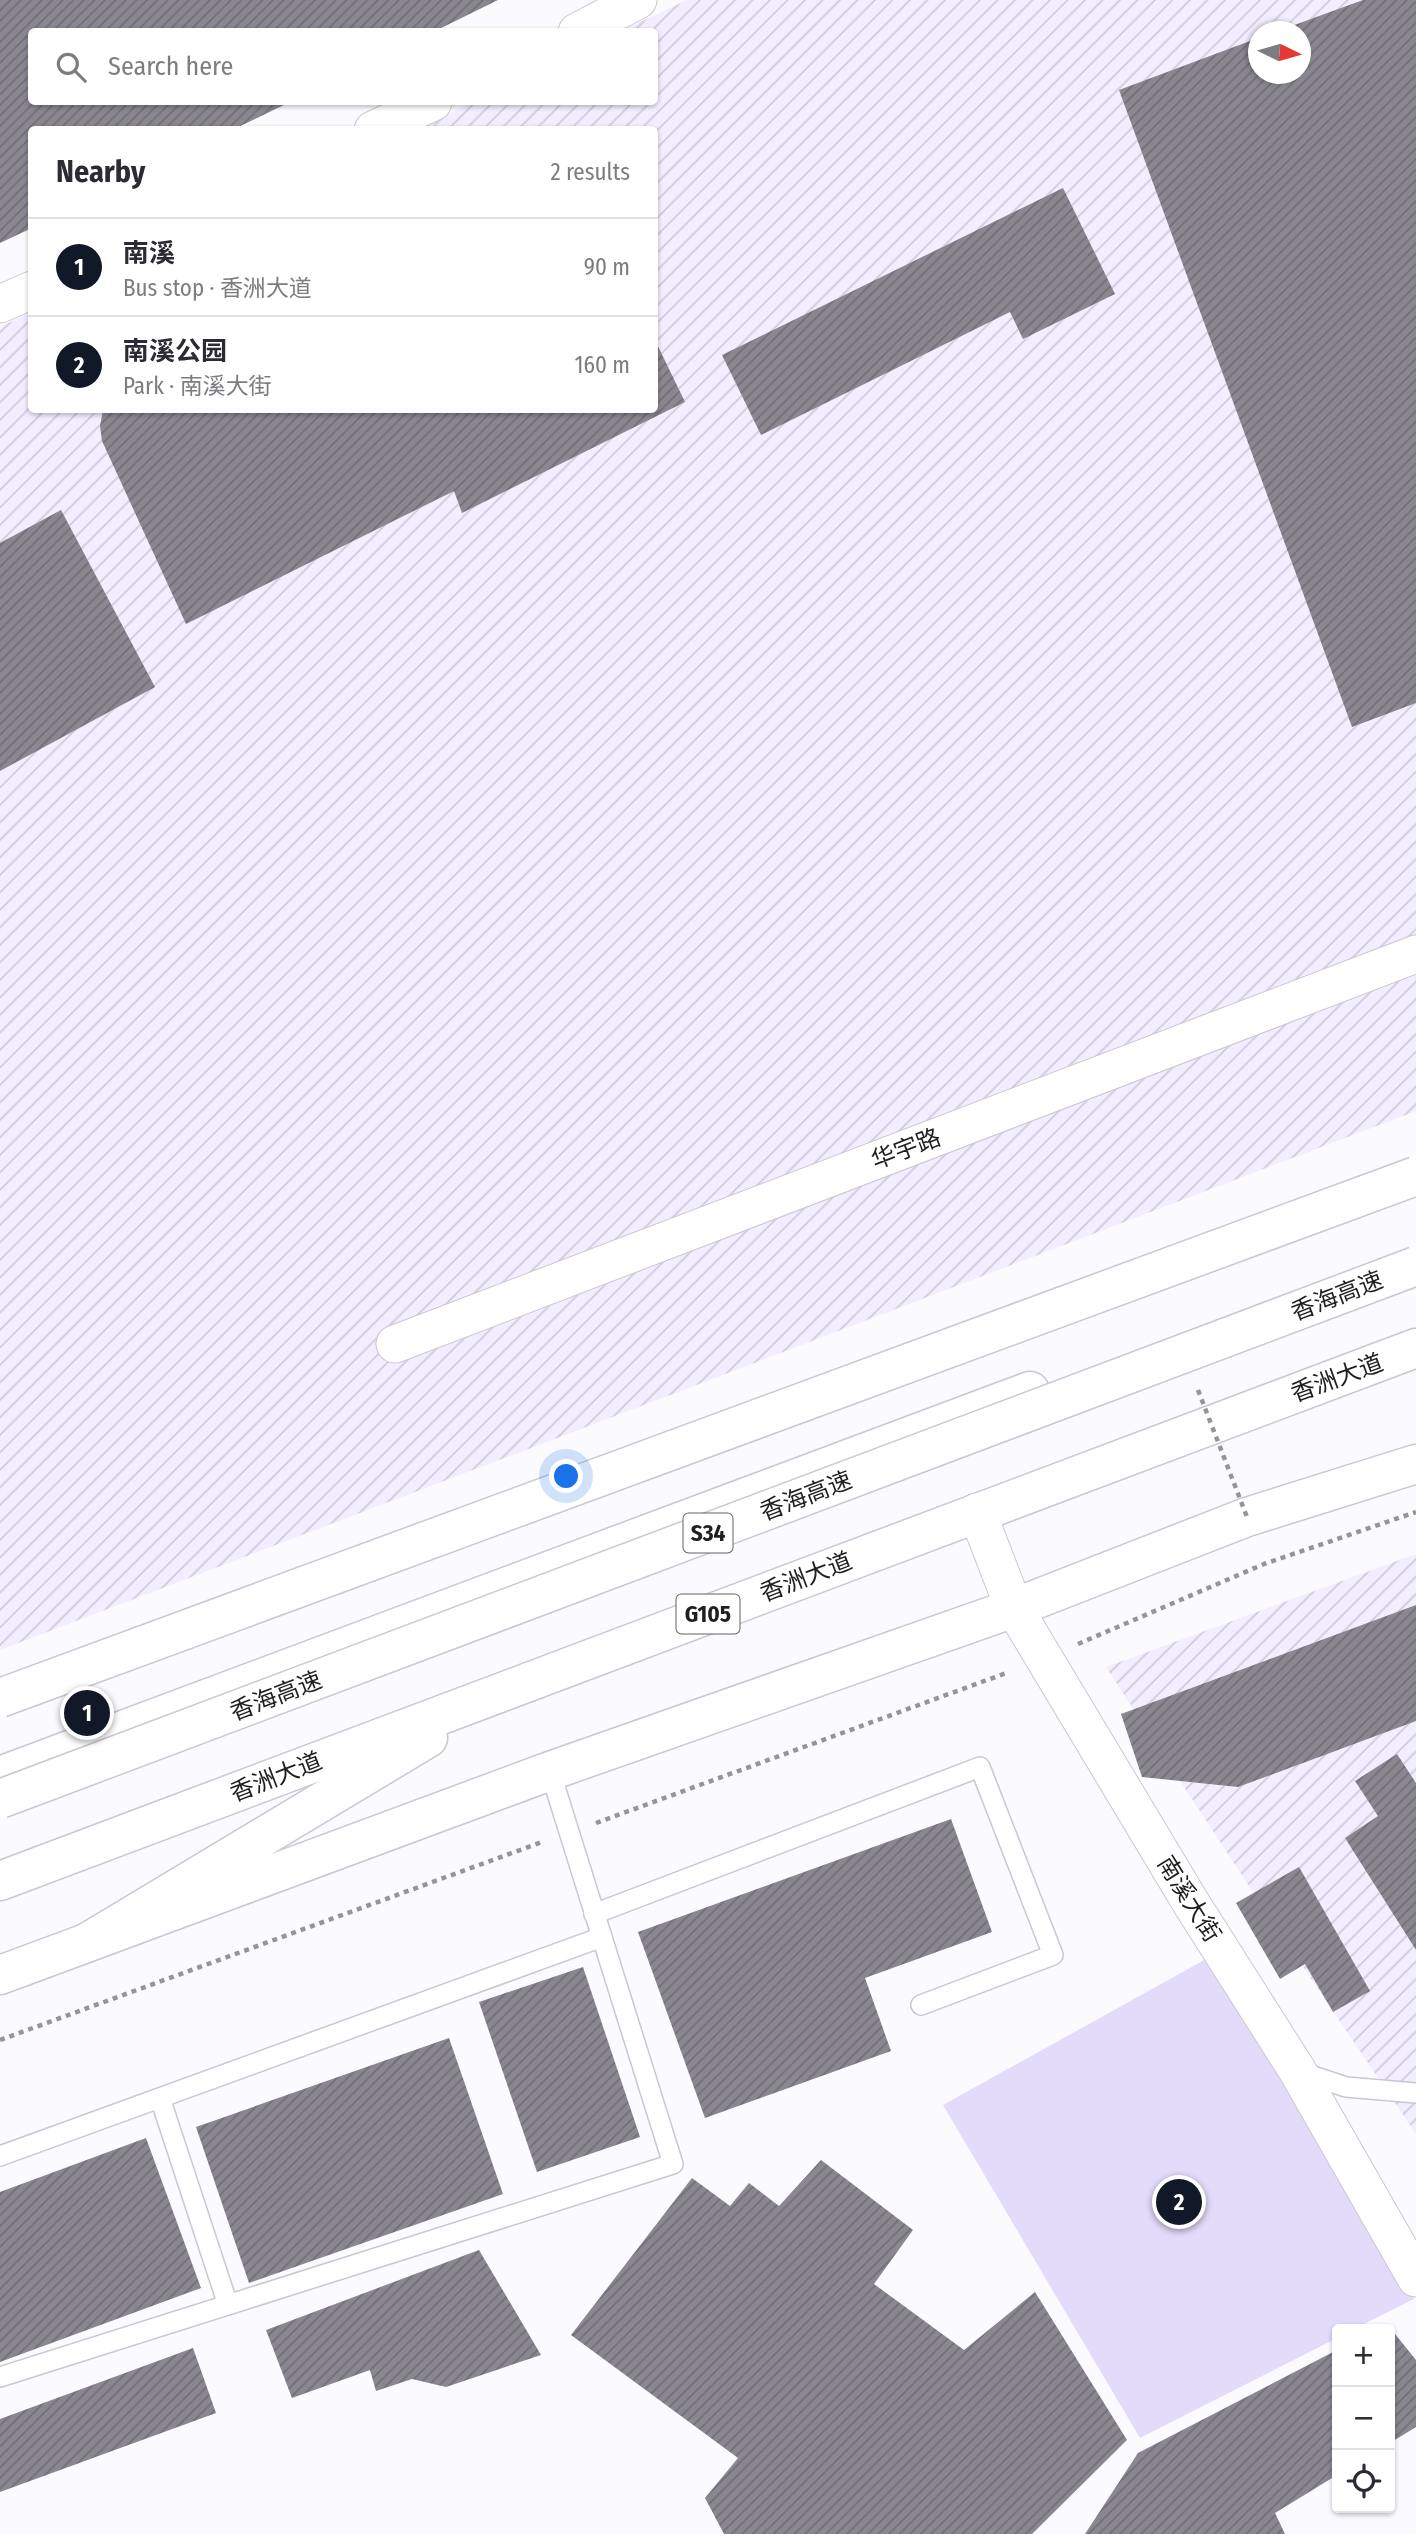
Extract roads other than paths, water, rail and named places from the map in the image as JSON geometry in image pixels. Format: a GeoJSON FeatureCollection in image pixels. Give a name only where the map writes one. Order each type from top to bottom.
{"type":"FeatureCollection","features":[{"type":"Feature","properties":{"kind":"main road"},"geometry":{"type":"LineString","coordinates":[[0,1699],[1416,1176]]}},
{"type":"Feature","properties":{"kind":"main road"},"geometry":{"type":"LineString","coordinates":[[0,1776],[1416,1247]]}},
{"type":"Feature","properties":{"kind":"main road","name":"香海高速"},"geometry":{"type":"LineString","coordinates":[[0,1799],[1416,1266]]}},
{"type":"Feature","properties":{"kind":"main road","name":"香洲大道"},"geometry":{"type":"LineString","coordinates":[[0,1881],[1416,1348]]}},
{"type":"Feature","properties":{"kind":"main road"},"geometry":{"type":"LineString","coordinates":[[0,1975],[550,1771],[1014,1608],[1247,1517],[1416,1464]]}},
{"type":"Feature","properties":{"kind":"main road"},"geometry":{"type":"LineString","coordinates":[[88,1942],[512,1688]]}},
{"type":"Feature","properties":{"kind":"street"},"geometry":{"type":"LineString","coordinates":[[585,28],[638,0]]}},
{"type":"Feature","properties":{"kind":"street"},"geometry":{"type":"LineString","coordinates":[[382,126],[427,105]]}},
{"type":"Feature","properties":{"kind":"street"},"geometry":{"type":"LineString","coordinates":[[0,304],[28,292]]}},
{"type":"Feature","properties":{"kind":"street","name":"华宇路"},"geometry":{"type":"LineString","coordinates":[[396,1343],[1416,954]]}},
{"type":"Feature","properties":{"kind":"street","name":"南溪大街"},"geometry":{"type":"LineString","coordinates":[[977,1512],[1014,1608],[1191,1903],[1297,2070],[1416,2278]]}},
{"type":"Feature","properties":{"kind":"lane"},"geometry":{"type":"LineString","coordinates":[[594,1914],[980,1767],[1053,1955],[921,2005]]}},
{"type":"Feature","properties":{"kind":"lane"},"geometry":{"type":"LineString","coordinates":[[0,2377],[673,2164],[550,1771]]}},
{"type":"Feature","properties":{"kind":"lane"},"geometry":{"type":"LineString","coordinates":[[0,2156],[602,1937]]}},
{"type":"Feature","properties":{"kind":"lane"},"geometry":{"type":"LineString","coordinates":[[1297,2070],[1346,2087],[1416,2093]]}},
{"type":"Feature","properties":{"kind":"lane"},"geometry":{"type":"LineString","coordinates":[[160,2098],[228,2305]]}},
{"type":"Feature","properties":{"kind":"place","name":"南溪"},"geometry":{"type":"Point","coordinates":[87,1713]}},
{"type":"Feature","properties":{"kind":"place","name":"南溪公园"},"geometry":{"type":"Point","coordinates":[1179,2202]}}]}
